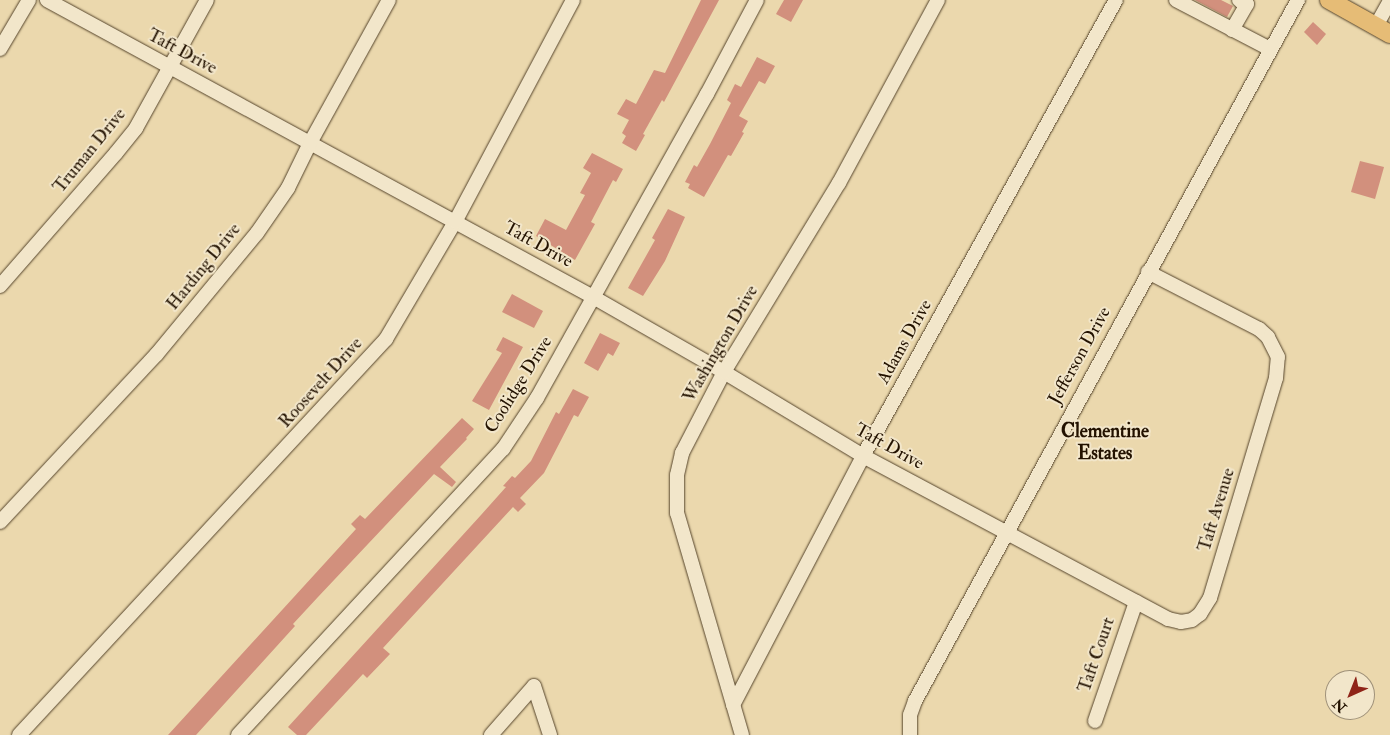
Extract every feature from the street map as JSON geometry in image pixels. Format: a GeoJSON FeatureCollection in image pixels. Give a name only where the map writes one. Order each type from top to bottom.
{"type":"FeatureCollection","features":[{"type":"Feature","properties":{"kind":"main road"},"geometry":{"type":"LineString","coordinates":[[1329,0],[1383,30]]}},
{"type":"Feature","properties":{"kind":"street"},"geometry":{"type":"LineString","coordinates":[[0,49],[28,0]]}},
{"type":"Feature","properties":{"kind":"street","name":"Taft Drive"},"geometry":{"type":"LineString","coordinates":[[47,0],[593,297],[724,372],[863,456],[1006,532]]}},
{"type":"Feature","properties":{"kind":"street","name":"Truman Drive"},"geometry":{"type":"LineString","coordinates":[[0,286],[116,154],[136,128],[207,0]]}},
{"type":"Feature","properties":{"kind":"street","name":"Harding Drive"},"geometry":{"type":"LineString","coordinates":[[0,522],[156,355],[257,233],[288,188],[310,143],[389,0]]}},
{"type":"Feature","properties":{"kind":"street","name":"Roosevelt Drive"},"geometry":{"type":"LineString","coordinates":[[19,735],[367,362],[386,339],[455,222],[573,0]]}},
{"type":"Feature","properties":{"kind":"street","name":"Coolidge Drive"},"geometry":{"type":"LineString","coordinates":[[238,735],[503,449],[537,398],[707,94],[757,0]]}},
{"type":"Feature","properties":{"kind":"street","name":"Washington Drive"},"geometry":{"type":"LineString","coordinates":[[742,735],[677,513],[675,494],[682,453],[724,372],[838,183],[938,0]]}},
{"type":"Feature","properties":{"kind":"street","name":"Adams Drive"},"geometry":{"type":"LineString","coordinates":[[733,706],[863,456],[1116,0]]}},
{"type":"Feature","properties":{"kind":"street"},"geometry":{"type":"LineString","coordinates":[[1176,0],[1270,49]]}},
{"type":"Feature","properties":{"kind":"street"},"geometry":{"type":"LineString","coordinates":[[1229,28],[1247,4],[1239,0]]}},
{"type":"Feature","properties":{"kind":"street","name":"Jefferson Drive"},"geometry":{"type":"LineString","coordinates":[[910,735],[910,715],[915,701],[1298,0]]}},
{"type":"Feature","properties":{"kind":"street"},"geometry":{"type":"LineString","coordinates":[[1383,30],[1390,0]]}},
{"type":"Feature","properties":{"kind":"street","name":"Taft Avenue"},"geometry":{"type":"LineString","coordinates":[[1006,532],[1168,619],[1181,622],[1192,620],[1205,606],[1278,366],[1274,347],[1259,329],[1148,272]]}},
{"type":"Feature","properties":{"kind":"street","name":"Taft Court"},"geometry":{"type":"LineString","coordinates":[[1095,721],[1136,602]]}},
{"type":"Feature","properties":{"kind":"street"},"geometry":{"type":"LineString","coordinates":[[491,735],[534,686],[550,735]]}},
{"type":"Feature","properties":{"kind":"building"},"geometry":{"type":"Polygon","coordinates":[[[701,0],[719,0],[664,102],[662,100],[643,134],[645,135],[636,151],[622,143],[626,136],[622,133],[629,120],[617,114],[626,99],[636,104],[654,70],[665,73],[701,0]]]}},
{"type":"Feature","properties":{"kind":"building"},"geometry":{"type":"Polygon","coordinates":[[[784,0],[803,0],[791,22],[776,14],[784,0]]]}},
{"type":"Feature","properties":{"kind":"building"},"geometry":{"type":"Polygon","coordinates":[[[1195,0],[1221,0],[1233,6],[1227,17],[1195,0]]]}},
{"type":"Feature","properties":{"kind":"building"},"geometry":{"type":"Polygon","coordinates":[[[1313,22],[1326,34],[1317,45],[1304,32],[1313,22]]]}},
{"type":"Feature","properties":{"kind":"building"},"geometry":{"type":"Polygon","coordinates":[[[757,57],[775,66],[765,84],[759,81],[739,116],[748,121],[742,132],[744,133],[731,156],[728,155],[704,197],[688,188],[690,184],[685,182],[694,165],[697,167],[731,103],[727,100],[735,84],[741,87],[757,57]]]}},
{"type":"Feature","properties":{"kind":"building"},"geometry":{"type":"Polygon","coordinates":[[[592,153],[623,169],[616,182],[613,180],[591,222],[595,224],[575,260],[536,236],[545,219],[566,230],[585,195],[580,193],[591,173],[583,168],[592,153]]]}},
{"type":"Feature","properties":{"kind":"building"},"geometry":{"type":"Polygon","coordinates":[[[1360,161],[1384,167],[1375,199],[1351,192],[1360,161]]]}},
{"type":"Feature","properties":{"kind":"building"},"geometry":{"type":"Polygon","coordinates":[[[668,209],[685,217],[665,261],[643,296],[628,288],[655,240],[652,238],[668,209]]]}},
{"type":"Feature","properties":{"kind":"building"},"geometry":{"type":"Polygon","coordinates":[[[512,294],[543,311],[534,328],[502,312],[512,294]]]}},
{"type":"Feature","properties":{"kind":"building"},"geometry":{"type":"Polygon","coordinates":[[[600,333],[620,343],[613,356],[608,353],[598,371],[584,363],[600,333]]]}},
{"type":"Feature","properties":{"kind":"building"},"geometry":{"type":"Polygon","coordinates":[[[503,337],[523,347],[489,410],[472,401],[502,353],[496,350],[503,337]]]}},
{"type":"Feature","properties":{"kind":"building"},"geometry":{"type":"Polygon","coordinates":[[[573,389],[589,397],[578,417],[574,415],[544,473],[520,498],[526,504],[518,512],[513,507],[383,648],[390,654],[367,678],[363,674],[306,735],[297,735],[288,727],[506,487],[503,486],[512,476],[515,478],[531,461],[556,412],[559,414],[573,389]]]}},
{"type":"Feature","properties":{"kind":"building"},"geometry":{"type":"Polygon","coordinates":[[[462,418],[474,429],[440,467],[456,482],[452,487],[434,474],[293,624],[295,626],[196,735],[168,735],[356,529],[351,524],[360,515],[365,519],[462,418]]]}},
{"type":"Feature","properties":{"kind":"district","name":"Clementine Estates"},"geometry":{"type":"Point","coordinates":[1105,443]}}]}
